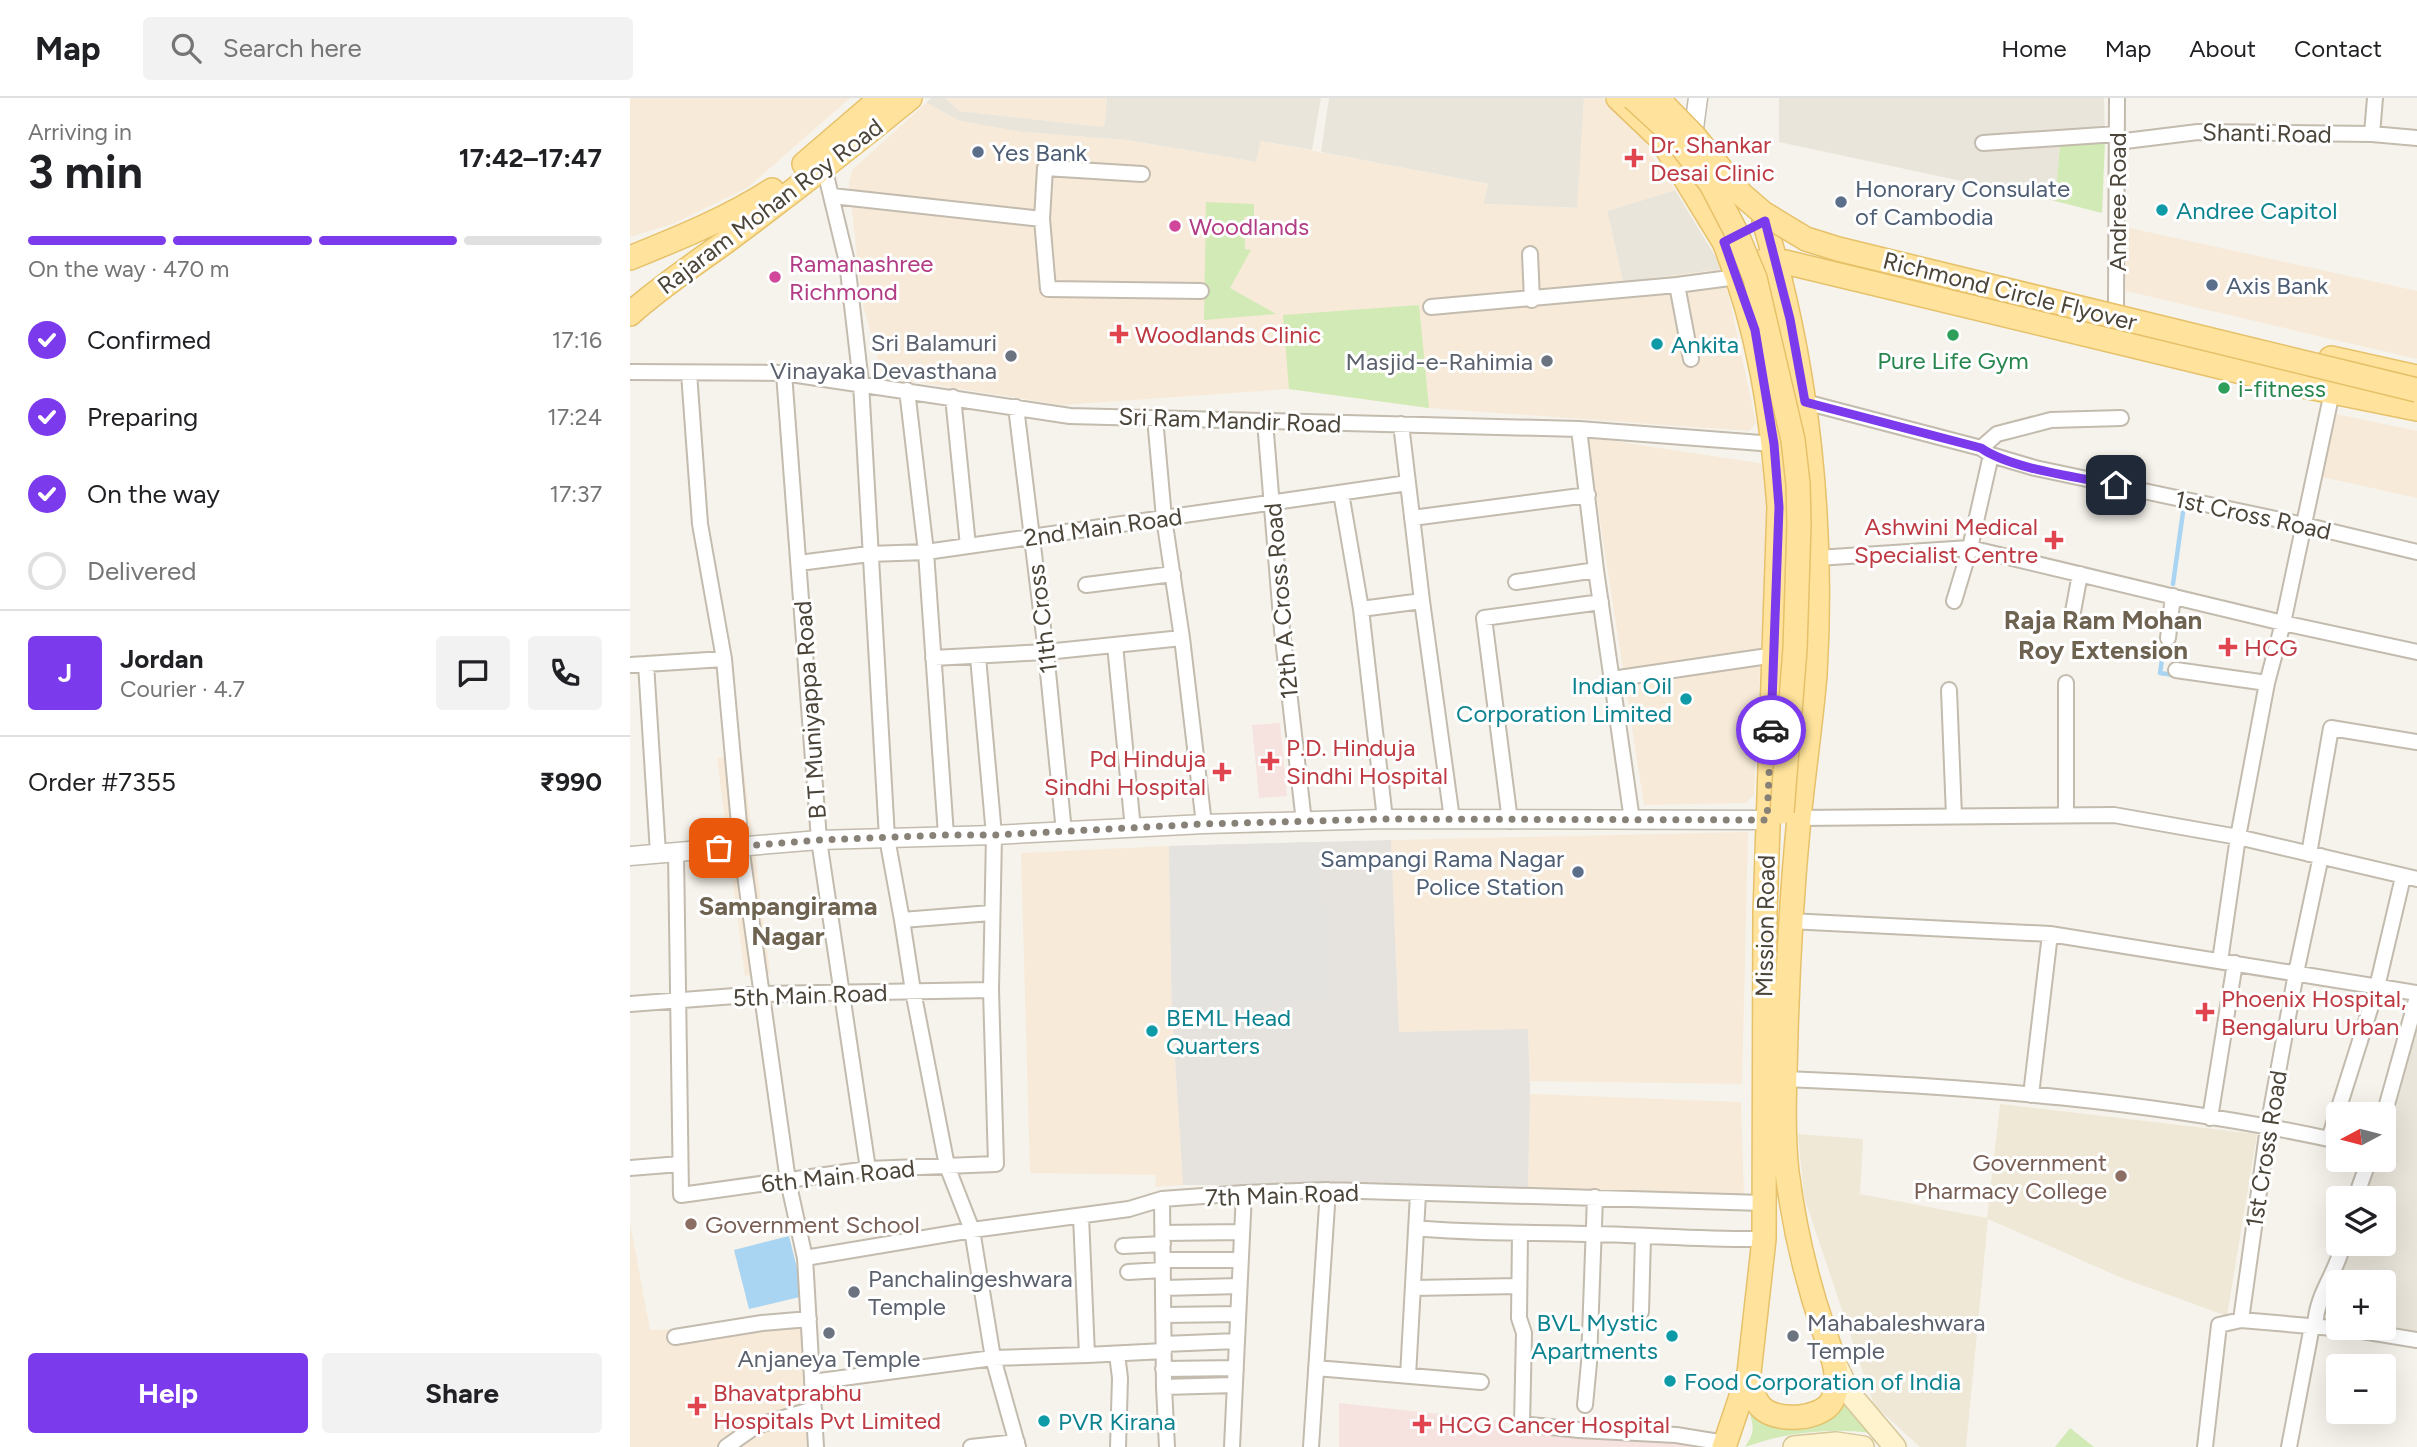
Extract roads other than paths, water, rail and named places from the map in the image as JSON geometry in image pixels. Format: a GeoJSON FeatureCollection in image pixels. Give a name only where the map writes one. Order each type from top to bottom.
{"type":"FeatureCollection","features":[{"type":"Feature","properties":{"kind":"main road","name":"Rajaram Mohan Roy Road"},"geometry":{"type":"LineString","coordinates":[[630,258],[700,229],[754,201],[779,185],[881,98]]}},
{"type":"Feature","properties":{"kind":"main road","name":"Rajaram Mohan Roy Road"},"geometry":{"type":"LineString","coordinates":[[630,314],[690,265],[720,246],[910,98]]}},
{"type":"Feature","properties":{"kind":"main road","name":"Mission Road"},"geometry":{"type":"LineString","coordinates":[[1618,98],[1661,139],[1731,259],[1755,330],[1774,444],[1779,507],[1775,655],[1789,920],[1785,1079],[1787,1167],[1796,1229],[1809,1287],[1836,1365],[1832,1400],[1824,1409],[1793,1419],[1775,1416],[1761,1408],[1748,1377]]}},
{"type":"Feature","properties":{"kind":"main road","name":"Richmond Circle Flyover"},"geometry":{"type":"LineString","coordinates":[[1633,98],[1671,133],[1711,184],[1735,230],[1755,278],[1793,440],[1798,484],[1795,649],[1783,817],[1780,832],[1766,850]]}},
{"type":"Feature","properties":{"kind":"main road","name":"Richmond Circle Flyover"},"geometry":{"type":"LineString","coordinates":[[1659,98],[1741,194],[1763,213],[1806,239],[2417,390]]}},
{"type":"Feature","properties":{"kind":"main road"},"geometry":{"type":"LineString","coordinates":[[1659,98],[1695,129],[1765,221],[2116,305],[2212,332],[2417,377]]}},
{"type":"Feature","properties":{"kind":"main road","name":"Richmond Circle Flyover"},"geometry":{"type":"LineString","coordinates":[[1711,184],[1787,242],[1819,254],[2417,400]]}},
{"type":"Feature","properties":{"kind":"main road","name":"Mission Road"},"geometry":{"type":"LineString","coordinates":[[1765,221],[1776,261],[1805,402],[1817,558],[1815,675],[1783,817]]}},
{"type":"Feature","properties":{"kind":"main road"},"geometry":{"type":"LineString","coordinates":[[1731,259],[1765,221]]}},
{"type":"Feature","properties":{"kind":"main road"},"geometry":{"type":"LineString","coordinates":[[1731,259],[1776,261],[2279,381],[2417,409]]}},
{"type":"Feature","properties":{"kind":"main road","name":"Mission Road"},"geometry":{"type":"LineString","coordinates":[[1725,1445],[1748,1377],[1754,1346],[1764,1239],[1766,850]]}},
{"type":"Feature","properties":{"kind":"main road"},"geometry":{"type":"LineString","coordinates":[[1836,1365],[1851,1395],[1895,1447]]}},
{"type":"Feature","properties":{"kind":"main road"},"geometry":{"type":"LineString","coordinates":[[1794,1447],[1836,1443],[1863,1447]]}},
{"type":"Feature","properties":{"kind":"street"},"geometry":{"type":"LineString","coordinates":[[1684,177],[1695,129],[1698,98]]}},
{"type":"Feature","properties":{"kind":"street","name":"Andree Road"},"geometry":{"type":"LineString","coordinates":[[2116,305],[2117,98]]}},
{"type":"Feature","properties":{"kind":"street"},"geometry":{"type":"LineString","coordinates":[[2372,134],[2375,98]]}},
{"type":"Feature","properties":{"kind":"street","name":"Shanti Road"},"geometry":{"type":"LineString","coordinates":[[1983,143],[2198,132],[2372,134],[2417,138]]}},
{"type":"Feature","properties":{"kind":"street"},"geometry":{"type":"LineString","coordinates":[[824,167],[847,262],[861,383],[887,838],[947,1166],[972,1230],[993,1358],[1018,1444],[971,1447]]}},
{"type":"Feature","properties":{"kind":"street"},"geometry":{"type":"LineString","coordinates":[[1142,174],[1045,168],[1042,219],[1048,289],[1201,291]]}},
{"type":"Feature","properties":{"kind":"street"},"geometry":{"type":"LineString","coordinates":[[832,196],[1042,219]]}},
{"type":"Feature","properties":{"kind":"street"},"geometry":{"type":"LineString","coordinates":[[1531,254],[1532,299]]}},
{"type":"Feature","properties":{"kind":"street"},"geometry":{"type":"LineString","coordinates":[[1431,307],[1677,285],[1731,259]]}},
{"type":"Feature","properties":{"kind":"street"},"geometry":{"type":"LineString","coordinates":[[1677,285],[1691,359]]}},
{"type":"Feature","properties":{"kind":"street","name":"Sri Ram Mandir Road"},"geometry":{"type":"LineString","coordinates":[[630,372],[784,373],[1070,416],[1579,429],[1774,444]]}},
{"type":"Feature","properties":{"kind":"street"},"geometry":{"type":"LineString","coordinates":[[689,373],[700,524],[724,659],[741,846],[788,1181],[805,1258],[816,1447]]}},
{"type":"Feature","properties":{"kind":"street","name":"B T Muniyappa Road"},"geometry":{"type":"LineString","coordinates":[[784,373],[819,840],[869,1169]]}},
{"type":"Feature","properties":{"kind":"street"},"geometry":{"type":"LineString","coordinates":[[907,390],[926,552],[946,835]]}},
{"type":"Feature","properties":{"kind":"street"},"geometry":{"type":"LineString","coordinates":[[2210,1118],[2238,837],[2267,683],[2283,623],[2332,392]]}},
{"type":"Feature","properties":{"kind":"street"},"geometry":{"type":"LineString","coordinates":[[953,397],[968,546]]}},
{"type":"Feature","properties":{"kind":"street","name":"1st Cross Road"},"geometry":{"type":"LineString","coordinates":[[1805,402],[2035,468],[2304,525],[2417,552]]}},
{"type":"Feature","properties":{"kind":"street","name":"11th Cross"},"geometry":{"type":"LineString","coordinates":[[1016,407],[1046,652],[1064,831]]}},
{"type":"Feature","properties":{"kind":"street"},"geometry":{"type":"LineString","coordinates":[[1155,418],[1164,519],[1182,638],[1204,824]]}},
{"type":"Feature","properties":{"kind":"street"},"geometry":{"type":"LineString","coordinates":[[1954,600],[1970,548],[1986,452],[1997,434],[2051,420],[2121,418]]}},
{"type":"Feature","properties":{"kind":"street","name":"12th A Cross Road"},"geometry":{"type":"LineString","coordinates":[[1265,421],[1282,630],[1304,822]]}},
{"type":"Feature","properties":{"kind":"street"},"geometry":{"type":"LineString","coordinates":[[1401,424],[1452,820]]}},
{"type":"Feature","properties":{"kind":"street"},"geometry":{"type":"LineString","coordinates":[[1579,429],[1632,820]]}},
{"type":"Feature","properties":{"kind":"street","name":"2nd Main Road"},"geometry":{"type":"LineString","coordinates":[[799,563],[869,554],[926,552],[1408,483]]}},
{"type":"Feature","properties":{"kind":"street"},"geometry":{"type":"LineString","coordinates":[[1341,493],[1361,609],[1385,819]]}},
{"type":"Feature","properties":{"kind":"street"},"geometry":{"type":"LineString","coordinates":[[1412,518],[1588,495]]}},
{"type":"Feature","properties":{"kind":"street"},"geometry":{"type":"LineString","coordinates":[[1817,558],[1970,548],[2283,623],[2417,652]]}},
{"type":"Feature","properties":{"kind":"street"},"geometry":{"type":"LineString","coordinates":[[1516,582],[1596,570]]}},
{"type":"Feature","properties":{"kind":"street"},"geometry":{"type":"LineString","coordinates":[[1086,584],[1172,574]]}},
{"type":"Feature","properties":{"kind":"street"},"geometry":{"type":"LineString","coordinates":[[2072,617],[2080,574]]}},
{"type":"Feature","properties":{"kind":"street"},"geometry":{"type":"LineString","coordinates":[[2168,638],[2173,596]]}},
{"type":"Feature","properties":{"kind":"street"},"geometry":{"type":"LineString","coordinates":[[1361,609],[1422,601]]}},
{"type":"Feature","properties":{"kind":"street"},"geometry":{"type":"LineString","coordinates":[[1510,821],[1484,618],[1601,602]]}},
{"type":"Feature","properties":{"kind":"street"},"geometry":{"type":"LineString","coordinates":[[933,658],[1046,652],[1182,638]]}},
{"type":"Feature","properties":{"kind":"street"},"geometry":{"type":"LineString","coordinates":[[1115,645],[1133,829]]}},
{"type":"Feature","properties":{"kind":"street"},"geometry":{"type":"LineString","coordinates":[[1612,679],[1775,655]]}},
{"type":"Feature","properties":{"kind":"street"},"geometry":{"type":"LineString","coordinates":[[978,657],[994,835],[991,990]]}},
{"type":"Feature","properties":{"kind":"street"},"geometry":{"type":"LineString","coordinates":[[630,665],[724,659]]}},
{"type":"Feature","properties":{"kind":"street"},"geometry":{"type":"LineString","coordinates":[[646,664],[657,853]]}},
{"type":"Feature","properties":{"kind":"street"},"geometry":{"type":"LineString","coordinates":[[2176,670],[2267,683]]}},
{"type":"Feature","properties":{"kind":"street"},"geometry":{"type":"LineString","coordinates":[[2066,683],[2066,815]]}},
{"type":"Feature","properties":{"kind":"street"},"geometry":{"type":"LineString","coordinates":[[1950,690],[1954,816]]}},
{"type":"Feature","properties":{"kind":"street","name":"1st Cross Road"},"geometry":{"type":"LineString","coordinates":[[2241,1320],[2268,1127],[2315,855],[2331,728],[2417,742]]}},
{"type":"Feature","properties":{"kind":"street"},"geometry":{"type":"LineString","coordinates":[[630,856],[819,840],[994,835],[1204,824],[1385,819],[1510,821],[2114,815],[2238,837],[2410,878],[2345,1102]]}},
{"type":"Feature","properties":{"kind":"street"},"geometry":{"type":"LineString","coordinates":[[630,1168],[680,1164],[676,852]]}},
{"type":"Feature","properties":{"kind":"street"},"geometry":{"type":"LineString","coordinates":[[902,920],[991,913]]}},
{"type":"Feature","properties":{"kind":"street"},"geometry":{"type":"LineString","coordinates":[[1789,920],[2050,934],[2417,995],[2388,1102]]}},
{"type":"Feature","properties":{"kind":"street"},"geometry":{"type":"LineString","coordinates":[[2031,1095],[2050,934]]}},
{"type":"Feature","properties":{"kind":"street","name":"5th Main Road"},"geometry":{"type":"LineString","coordinates":[[630,1004],[761,994],[991,990]]}},
{"type":"Feature","properties":{"kind":"street","name":"6th Main Road"},"geometry":{"type":"LineString","coordinates":[[680,1164],[681,1195],[869,1169],[996,1164],[991,990]]}},
{"type":"Feature","properties":{"kind":"street"},"geometry":{"type":"LineString","coordinates":[[1785,1079],[1908,1084],[2031,1095],[2210,1118],[2326,1138]]}},
{"type":"Feature","properties":{"kind":"street"},"geometry":{"type":"LineString","coordinates":[[1311,1447],[1328,1190]]}},
{"type":"Feature","properties":{"kind":"street","name":"7th Main Road"},"geometry":{"type":"LineString","coordinates":[[805,1258],[972,1230],[1129,1209],[1162,1199],[1244,1193],[1328,1190],[1763,1203]]}},
{"type":"Feature","properties":{"kind":"street"},"geometry":{"type":"LineString","coordinates":[[1232,1447],[1244,1193]]}},
{"type":"Feature","properties":{"kind":"street"},"geometry":{"type":"LineString","coordinates":[[1408,1376],[1418,1194]]}},
{"type":"Feature","properties":{"kind":"street"},"geometry":{"type":"LineString","coordinates":[[1585,1405],[1595,1197]]}},
{"type":"Feature","properties":{"kind":"street"},"geometry":{"type":"LineString","coordinates":[[1162,1199],[1163,1369],[1167,1447]]}},
{"type":"Feature","properties":{"kind":"street"},"geometry":{"type":"LineString","coordinates":[[1082,1216],[1087,1356]]}},
{"type":"Feature","properties":{"kind":"street"},"geometry":{"type":"LineString","coordinates":[[1416,1228],[1706,1240],[1764,1239]]}},
{"type":"Feature","properties":{"kind":"street"},"geometry":{"type":"LineString","coordinates":[[1123,1246],[1163,1238],[1242,1232]]}},
{"type":"Feature","properties":{"kind":"street"},"geometry":{"type":"LineString","coordinates":[[1520,1234],[1519,1318],[1524,1333],[1522,1424],[1676,1435],[1725,1445]]}},
{"type":"Feature","properties":{"kind":"street"},"geometry":{"type":"LineString","coordinates":[[1641,1312],[1643,1237]]}},
{"type":"Feature","properties":{"kind":"street"},"geometry":{"type":"LineString","coordinates":[[2289,1447],[2316,1307],[2340,1256]]}},
{"type":"Feature","properties":{"kind":"street"},"geometry":{"type":"LineString","coordinates":[[1128,1272],[1163,1265],[1240,1259]]}},
{"type":"Feature","properties":{"kind":"street"},"geometry":{"type":"LineString","coordinates":[[1163,1288],[1239,1286]]}},
{"type":"Feature","properties":{"kind":"street"},"geometry":{"type":"LineString","coordinates":[[1413,1288],[1518,1286]]}},
{"type":"Feature","properties":{"kind":"street"},"geometry":{"type":"LineString","coordinates":[[1164,1315],[1238,1314]]}},
{"type":"Feature","properties":{"kind":"street"},"geometry":{"type":"LineString","coordinates":[[675,1337],[762,1323],[809,1319]]}},
{"type":"Feature","properties":{"kind":"street"},"geometry":{"type":"LineString","coordinates":[[2205,1447],[2219,1325],[2241,1320],[2314,1326],[2417,1340]]}},
{"type":"Feature","properties":{"kind":"street"},"geometry":{"type":"LineString","coordinates":[[812,1382],[993,1358],[1117,1354],[1237,1341]]}},
{"type":"Feature","properties":{"kind":"street"},"geometry":{"type":"LineString","coordinates":[[1117,1354],[1120,1378],[1118,1447]]}},
{"type":"Feature","properties":{"kind":"street"},"geometry":{"type":"LineString","coordinates":[[1316,1367],[1481,1382]]}},
{"type":"Feature","properties":{"kind":"street"},"geometry":{"type":"LineString","coordinates":[[1163,1369],[1236,1368]]}},
{"type":"Feature","properties":{"kind":"street"},"geometry":{"type":"LineString","coordinates":[[1164,1387],[1236,1385]]}},
{"type":"Feature","properties":{"kind":"street"},"geometry":{"type":"LineString","coordinates":[[726,1447],[755,1426],[814,1409]]}},
{"type":"Feature","properties":{"kind":"water"},"geometry":{"type":"Polygon","coordinates":[[[789,1236],[804,1296],[749,1309],[734,1250],[789,1236]]]}},
{"type":"Feature","properties":{"kind":"waterway"},"geometry":{"type":"LineString","coordinates":[[2173,584],[2183,512]]}},
{"type":"Feature","properties":{"kind":"waterway"},"geometry":{"type":"LineString","coordinates":[[2165,640],[2160,673],[2174,675]]}},
{"type":"Feature","properties":{"kind":"place","name":"Yes Bank"},"geometry":{"type":"Point","coordinates":[978,152]}},
{"type":"Feature","properties":{"kind":"place","name":"Dr. Shankar Desai Clinic"},"geometry":{"type":"Point","coordinates":[1634,158]}},
{"type":"Feature","properties":{"kind":"place","name":"Honorary Consulate of Cambodia"},"geometry":{"type":"Point","coordinates":[1841,202]}},
{"type":"Feature","properties":{"kind":"place","name":"Andree Capitol"},"geometry":{"type":"Point","coordinates":[2162,210]}},
{"type":"Feature","properties":{"kind":"place","name":"Woodlands"},"geometry":{"type":"Point","coordinates":[1175,226]}},
{"type":"Feature","properties":{"kind":"place","name":"Ramanashree Richmond"},"geometry":{"type":"Point","coordinates":[775,277]}},
{"type":"Feature","properties":{"kind":"place","name":"Axis Bank"},"geometry":{"type":"Point","coordinates":[2212,285]}},
{"type":"Feature","properties":{"kind":"place","name":"Woodlands Clinic"},"geometry":{"type":"Point","coordinates":[1119,334]}},
{"type":"Feature","properties":{"kind":"place","name":"Pure Life Gym"},"geometry":{"type":"Point","coordinates":[1953,335]}},
{"type":"Feature","properties":{"kind":"place","name":"Ankita"},"geometry":{"type":"Point","coordinates":[1657,344]}},
{"type":"Feature","properties":{"kind":"place","name":"Sri Balamuri Vinayaka Devasthana"},"geometry":{"type":"Point","coordinates":[1011,356]}},
{"type":"Feature","properties":{"kind":"place","name":"Masjid-e-Rahimia"},"geometry":{"type":"Point","coordinates":[1547,361]}},
{"type":"Feature","properties":{"kind":"place","name":"i-fitness"},"geometry":{"type":"Point","coordinates":[2224,388]}},
{"type":"Feature","properties":{"kind":"place","name":"Ashwini Medical Specialist Centre"},"geometry":{"type":"Point","coordinates":[2054,540]}},
{"type":"Feature","properties":{"kind":"place","name":"HCG"},"geometry":{"type":"Point","coordinates":[2228,647]}},
{"type":"Feature","properties":{"kind":"place","name":"Indian Oil Corporation Limited"},"geometry":{"type":"Point","coordinates":[1686,699]}},
{"type":"Feature","properties":{"kind":"place","name":"P.D. Hinduja Sindhi Hospital"},"geometry":{"type":"Point","coordinates":[1270,761]}},
{"type":"Feature","properties":{"kind":"place","name":"Pd Hinduja Sindhi Hospital"},"geometry":{"type":"Point","coordinates":[1222,772]}},
{"type":"Feature","properties":{"kind":"place","name":"Sampangi Rama Nagar Police Station"},"geometry":{"type":"Point","coordinates":[1578,872]}},
{"type":"Feature","properties":{"kind":"place","name":"Phoenix Hospital, Bengaluru Urban"},"geometry":{"type":"Point","coordinates":[2205,1012]}},
{"type":"Feature","properties":{"kind":"place","name":"BEML Head Quarters"},"geometry":{"type":"Point","coordinates":[1152,1031]}},
{"type":"Feature","properties":{"kind":"place","name":"Government Pharmacy College"},"geometry":{"type":"Point","coordinates":[2121,1176]}},
{"type":"Feature","properties":{"kind":"place","name":"Government School"},"geometry":{"type":"Point","coordinates":[691,1224]}},
{"type":"Feature","properties":{"kind":"place","name":"Panchalingeshwara Temple"},"geometry":{"type":"Point","coordinates":[854,1292]}},
{"type":"Feature","properties":{"kind":"place","name":"Anjaneya Temple"},"geometry":{"type":"Point","coordinates":[829,1333]}},
{"type":"Feature","properties":{"kind":"place","name":"BVL Mystic Apartments"},"geometry":{"type":"Point","coordinates":[1672,1336]}},
{"type":"Feature","properties":{"kind":"place","name":"Mahabaleshwara Temple"},"geometry":{"type":"Point","coordinates":[1793,1336]}},
{"type":"Feature","properties":{"kind":"place","name":"Food Corporation of India"},"geometry":{"type":"Point","coordinates":[1670,1381]}},
{"type":"Feature","properties":{"kind":"place","name":"Bhavatprabhu Hospitals Pvt Limited"},"geometry":{"type":"Point","coordinates":[697,1406]}},
{"type":"Feature","properties":{"kind":"place","name":"PVR Kirana"},"geometry":{"type":"Point","coordinates":[1044,1421]}},
{"type":"Feature","properties":{"kind":"place","name":"HCG Cancer Hospital"},"geometry":{"type":"Point","coordinates":[1422,1424]}},
{"type":"Feature","properties":{"kind":"district","name":"Raja Ram Mohan Roy Extension"},"geometry":{"type":"Point","coordinates":[2103,635]}},
{"type":"Feature","properties":{"kind":"district","name":"Sampangirama Nagar"},"geometry":{"type":"Point","coordinates":[788,921]}}]}
